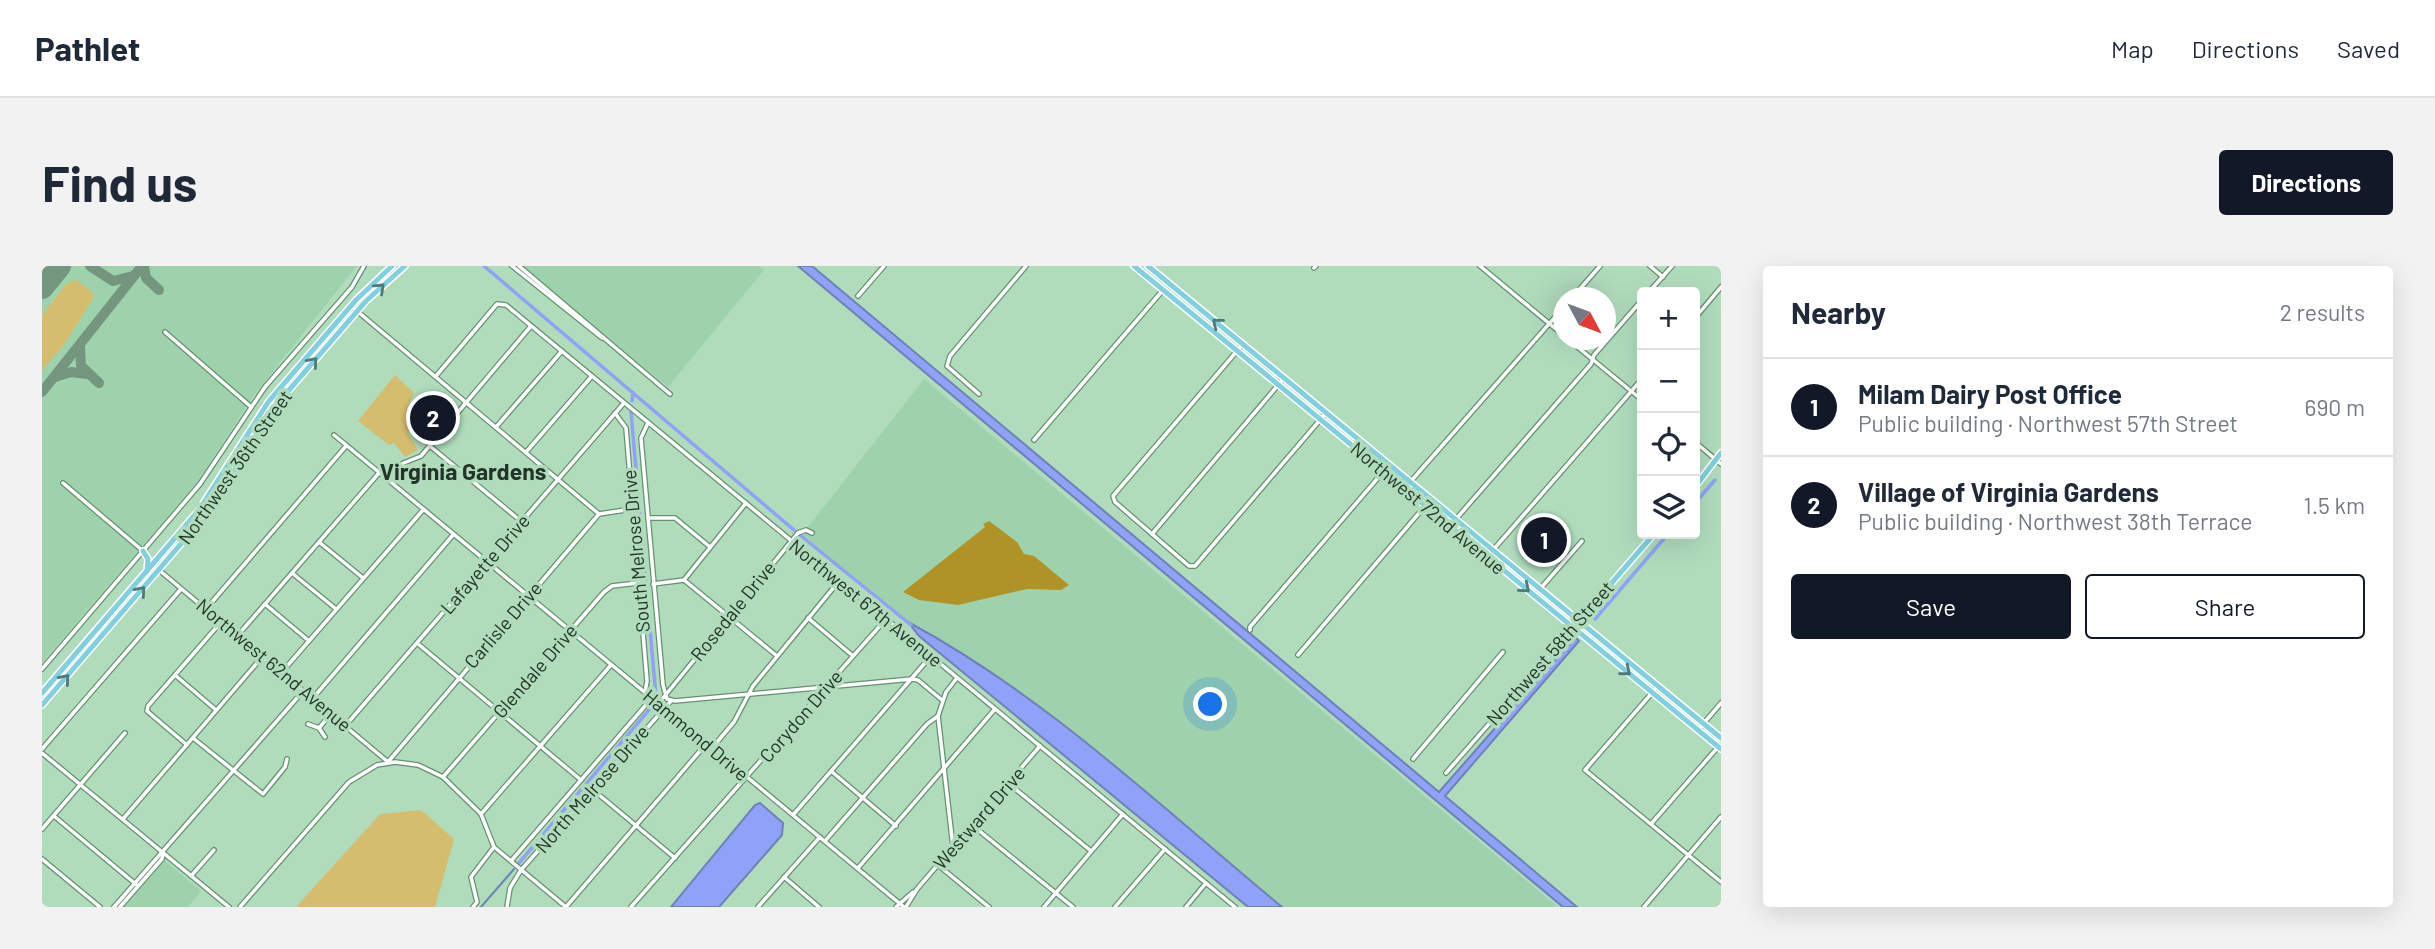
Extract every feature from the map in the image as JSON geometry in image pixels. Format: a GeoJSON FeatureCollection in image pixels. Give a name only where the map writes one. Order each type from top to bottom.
{"type":"FeatureCollection","features":[{"type":"Feature","properties":{"kind":"main road","name":"Northwest 36th Street"},"geometry":{"type":"LineString","coordinates":[[42,693],[207,499],[257,418],[277,392],[351,306],[392,266]]}},
{"type":"Feature","properties":{"kind":"main road","name":"Northwest 36th Street"},"geometry":{"type":"LineString","coordinates":[[42,705],[214,503],[257,432],[283,397],[357,311],[405,266]]}},
{"type":"Feature","properties":{"kind":"main road","name":"Northwest 72nd Avenue"},"geometry":{"type":"LineString","coordinates":[[1134,266],[1719,748]]}},
{"type":"Feature","properties":{"kind":"main road","name":"Northwest 72nd Avenue"},"geometry":{"type":"LineString","coordinates":[[1147,266],[1721,738]]}},
{"type":"Feature","properties":{"kind":"main road"},"geometry":{"type":"LineString","coordinates":[[1181,305],[1191,302]]}},
{"type":"Feature","properties":{"kind":"main road"},"geometry":{"type":"LineString","coordinates":[[277,392],[283,397]]}},
{"type":"Feature","properties":{"kind":"main road"},"geometry":{"type":"LineString","coordinates":[[1700,482],[1720,461],[1721,453]]}},
{"type":"Feature","properties":{"kind":"main road"},"geometry":{"type":"LineString","coordinates":[[207,499],[214,503]]}},
{"type":"Feature","properties":{"kind":"main road","name":"Northwest 58th Street"},"geometry":{"type":"LineString","coordinates":[[1573,628],[1650,539]]}},
{"type":"Feature","properties":{"kind":"main road"},"geometry":{"type":"LineString","coordinates":[[144,551],[153,555],[163,553]]}},
{"type":"Feature","properties":{"kind":"main road"},"geometry":{"type":"LineString","coordinates":[[144,551],[148,559],[147,572]]}},
{"type":"Feature","properties":{"kind":"main road"},"geometry":{"type":"LineString","coordinates":[[82,647],[88,652]]}},
{"type":"Feature","properties":{"kind":"street"},"geometry":{"type":"LineString","coordinates":[[42,669],[200,484],[250,406],[343,297],[364,266]]}},
{"type":"Feature","properties":{"kind":"street"},"geometry":{"type":"LineString","coordinates":[[512,266],[593,333],[603,338]]}},
{"type":"Feature","properties":{"kind":"street"},"geometry":{"type":"LineString","coordinates":[[519,266],[670,394]]}},
{"type":"Feature","properties":{"kind":"street"},"geometry":{"type":"LineString","coordinates":[[858,296],[884,266]]}},
{"type":"Feature","properties":{"kind":"street"},"geometry":{"type":"LineString","coordinates":[[979,394],[947,366],[950,356],[1026,266]]}},
{"type":"Feature","properties":{"kind":"street"},"geometry":{"type":"LineString","coordinates":[[1480,266],[1553,327]]}},
{"type":"Feature","properties":{"kind":"street"},"geometry":{"type":"LineString","coordinates":[[1582,287],[1600,266]]}},
{"type":"Feature","properties":{"kind":"street"},"geometry":{"type":"LineString","coordinates":[[1650,266],[1663,277]]}},
{"type":"Feature","properties":{"kind":"street"},"geometry":{"type":"LineString","coordinates":[[1654,287],[1672,266]]}},
{"type":"Feature","properties":{"kind":"street"},"geometry":{"type":"LineString","coordinates":[[1700,312],[1721,287]]}},
{"type":"Feature","properties":{"kind":"street"},"geometry":{"type":"LineString","coordinates":[[1034,440],[1163,290]]}},
{"type":"Feature","properties":{"kind":"street","name":"Northwest 67th Avenue"},"geometry":{"type":"LineString","coordinates":[[436,376],[497,304],[505,304],[1235,907]]}},
{"type":"Feature","properties":{"kind":"street"},"geometry":{"type":"LineString","coordinates":[[351,306],[600,514],[632,509]]}},
{"type":"Feature","properties":{"kind":"street"},"geometry":{"type":"LineString","coordinates":[[1456,519],[1637,306]]}},
{"type":"Feature","properties":{"kind":"street"},"geometry":{"type":"LineString","coordinates":[[1405,488],[1553,320]]}},
{"type":"Feature","properties":{"kind":"street"},"geometry":{"type":"LineString","coordinates":[[238,635],[379,473],[418,459],[531,326]]}},
{"type":"Feature","properties":{"kind":"street"},"geometry":{"type":"LineString","coordinates":[[165,332],[250,406]]}},
{"type":"Feature","properties":{"kind":"street"},"geometry":{"type":"LineString","coordinates":[[1243,344],[1113,499],[1152,534],[1193,567],[1327,413]]}},
{"type":"Feature","properties":{"kind":"street"},"geometry":{"type":"LineString","coordinates":[[1582,350],[1637,396]]}},
{"type":"Feature","properties":{"kind":"street"},"geometry":{"type":"LineString","coordinates":[[496,426],[562,351]]}},
{"type":"Feature","properties":{"kind":"street"},"geometry":{"type":"LineString","coordinates":[[527,451],[593,376]]}},
{"type":"Feature","properties":{"kind":"street"},"geometry":{"type":"LineString","coordinates":[[1152,534],[1285,378]]}},
{"type":"Feature","properties":{"kind":"street"},"geometry":{"type":"LineString","coordinates":[[1487,557],[1637,385]]}},
{"type":"Feature","properties":{"kind":"street","name":"Lafayette Drive"},"geometry":{"type":"LineString","coordinates":[[346,725],[625,403]]}},
{"type":"Feature","properties":{"kind":"street","name":"South Melrose Drive"},"geometry":{"type":"LineString","coordinates":[[615,413],[625,424],[648,681],[645,692]]}},
{"type":"Feature","properties":{"kind":"street"},"geometry":{"type":"LineString","coordinates":[[648,423],[641,434],[653,584],[663,685],[665,696],[671,701]]}},
{"type":"Feature","properties":{"kind":"street","name":"Hammond Drive"},"geometry":{"type":"LineString","coordinates":[[334,435],[905,907]]}},
{"type":"Feature","properties":{"kind":"street"},"geometry":{"type":"LineString","coordinates":[[206,609],[346,446]]}},
{"type":"Feature","properties":{"kind":"street"},"geometry":{"type":"LineString","coordinates":[[430,446],[522,522]]}},
{"type":"Feature","properties":{"kind":"street"},"geometry":{"type":"LineString","coordinates":[[1700,446],[1720,461]]}},
{"type":"Feature","properties":{"kind":"street"},"geometry":{"type":"LineString","coordinates":[[1250,630],[1250,626],[1383,471]]}},
{"type":"Feature","properties":{"kind":"street"},"geometry":{"type":"LineString","coordinates":[[63,483],[144,551]]}},
{"type":"Feature","properties":{"kind":"street"},"geometry":{"type":"LineString","coordinates":[[653,584],[684,580],[746,503]]}},
{"type":"Feature","properties":{"kind":"street"},"geometry":{"type":"LineString","coordinates":[[1298,655],[1425,506]]}},
{"type":"Feature","properties":{"kind":"street"},"geometry":{"type":"LineString","coordinates":[[282,671],[423,510]]}},
{"type":"Feature","properties":{"kind":"street","name":"Carlisle Drive"},"geometry":{"type":"LineString","coordinates":[[388,762],[457,678],[600,514]]}},
{"type":"Feature","properties":{"kind":"street"},"geometry":{"type":"LineString","coordinates":[[648,518],[675,518],[710,547]]}},
{"type":"Feature","properties":{"kind":"street"},"geometry":{"type":"LineString","coordinates":[[791,541],[802,530],[813,533]]}},
{"type":"Feature","properties":{"kind":"street"},"geometry":{"type":"LineString","coordinates":[[313,698],[453,535]]}},
{"type":"Feature","properties":{"kind":"street","name":"Rosedale Drive"},"geometry":{"type":"LineString","coordinates":[[661,706],[671,688],[791,541]]}},
{"type":"Feature","properties":{"kind":"street"},"geometry":{"type":"LineString","coordinates":[[1540,589],[1583,541]]}},
{"type":"Feature","properties":{"kind":"street"},"geometry":{"type":"LineString","coordinates":[[319,542],[363,578]]}},
{"type":"Feature","properties":{"kind":"street","name":"Northwest 62nd Avenue"},"geometry":{"type":"LineString","coordinates":[[159,570],[388,762]]}},
{"type":"Feature","properties":{"kind":"street"},"geometry":{"type":"LineString","coordinates":[[292,573],[336,609]]}},
{"type":"Feature","properties":{"kind":"street"},"geometry":{"type":"LineString","coordinates":[[684,580],[777,656]]}},
{"type":"Feature","properties":{"kind":"street"},"geometry":{"type":"LineString","coordinates":[[712,748],[734,722],[748,694],[839,580]]}},
{"type":"Feature","properties":{"kind":"street","name":"Glendale Drive"},"geometry":{"type":"LineString","coordinates":[[443,777],[608,588],[638,583]]}},
{"type":"Feature","properties":{"kind":"street"},"geometry":{"type":"LineString","coordinates":[[181,589],[42,751],[229,907]]}},
{"type":"Feature","properties":{"kind":"street"},"geometry":{"type":"LineString","coordinates":[[265,604],[309,640]]}},
{"type":"Feature","properties":{"kind":"street"},"geometry":{"type":"LineString","coordinates":[[808,618],[853,656]]}},
{"type":"Feature","properties":{"kind":"street","name":"Corydon Drive"},"geometry":{"type":"LineString","coordinates":[[631,907],[886,619]]}},
{"type":"Feature","properties":{"kind":"street"},"geometry":{"type":"LineString","coordinates":[[187,745],[147,711],[221,622]]}},
{"type":"Feature","properties":{"kind":"street","name":"Northwest 58th Street"},"geometry":{"type":"LineString","coordinates":[[1446,773],[1573,628]]}},
{"type":"Feature","properties":{"kind":"street"},"geometry":{"type":"LineString","coordinates":[[417,643],[581,780]]}},
{"type":"Feature","properties":{"kind":"street"},"geometry":{"type":"LineString","coordinates":[[1413,759],[1503,652]]}},
{"type":"Feature","properties":{"kind":"street"},"geometry":{"type":"LineString","coordinates":[[122,819],[263,656]]}},
{"type":"Feature","properties":{"kind":"street"},"geometry":{"type":"LineString","coordinates":[[793,815],[931,656]]}},
{"type":"Feature","properties":{"kind":"street"},"geometry":{"type":"LineString","coordinates":[[481,814],[611,664]]}},
{"type":"Feature","properties":{"kind":"street"},"geometry":{"type":"LineString","coordinates":[[175,676],[216,710]]}},
{"type":"Feature","properties":{"kind":"street"},"geometry":{"type":"LineString","coordinates":[[953,847],[938,716],[942,700],[957,678]]}},
{"type":"Feature","properties":{"kind":"street"},"geometry":{"type":"LineString","coordinates":[[661,706],[671,701],[912,679],[918,680],[942,700]]}},
{"type":"Feature","properties":{"kind":"street"},"geometry":{"type":"LineString","coordinates":[[663,685],[671,688]]}},
{"type":"Feature","properties":{"kind":"street"},"geometry":{"type":"LineString","coordinates":[[1658,686],[1584,769],[1721,882]]}},
{"type":"Feature","properties":{"kind":"street"},"geometry":{"type":"LineString","coordinates":[[120,907],[163,853],[304,690]]}},
{"type":"Feature","properties":{"kind":"street"},"geometry":{"type":"LineString","coordinates":[[511,861],[652,698]]}},
{"type":"Feature","properties":{"kind":"street"},"geometry":{"type":"LineString","coordinates":[[1698,730],[1721,703]]}},
{"type":"Feature","properties":{"kind":"street","name":"North Melrose Drive"},"geometry":{"type":"LineString","coordinates":[[507,907],[510,888],[521,870],[661,706]]}},
{"type":"Feature","properties":{"kind":"street"},"geometry":{"type":"LineString","coordinates":[[858,868],[995,709]]}},
{"type":"Feature","properties":{"kind":"street"},"geometry":{"type":"LineString","coordinates":[[319,728],[331,713]]}},
{"type":"Feature","properties":{"kind":"street"},"geometry":{"type":"LineString","coordinates":[[825,841],[927,724],[938,716]]}},
{"type":"Feature","properties":{"kind":"street"},"geometry":{"type":"LineString","coordinates":[[308,724],[319,728],[325,737]]}},
{"type":"Feature","properties":{"kind":"street"},"geometry":{"type":"LineString","coordinates":[[42,829],[125,733]]}},
{"type":"Feature","properties":{"kind":"street"},"geometry":{"type":"LineString","coordinates":[[193,738],[262,794],[285,767],[286,760]]}},
{"type":"Feature","properties":{"kind":"street"},"geometry":{"type":"LineString","coordinates":[[240,907],[349,782],[365,770],[388,762],[418,765],[443,777],[481,814],[494,847],[566,907],[706,744]]}},
{"type":"Feature","properties":{"kind":"street","name":"Westward Drive"},"geometry":{"type":"LineString","coordinates":[[905,907],[917,889],[1040,747]]}},
{"type":"Feature","properties":{"kind":"street"},"geometry":{"type":"LineString","coordinates":[[1651,824],[1719,748]]}},
{"type":"Feature","properties":{"kind":"street"},"geometry":{"type":"LineString","coordinates":[[831,771],[896,826]]}},
{"type":"Feature","properties":{"kind":"street"},"geometry":{"type":"LineString","coordinates":[[1008,783],[1091,851]]}},
{"type":"Feature","properties":{"kind":"street"},"geometry":{"type":"LineString","coordinates":[[592,789],[675,858]]}},
{"type":"Feature","properties":{"kind":"street"},"geometry":{"type":"LineString","coordinates":[[1044,907],[1124,814]]}},
{"type":"Feature","properties":{"kind":"street"},"geometry":{"type":"LineString","coordinates":[[54,816],[136,885]]}},
{"type":"Feature","properties":{"kind":"street"},"geometry":{"type":"LineString","coordinates":[[1644,907],[1721,817]]}},
{"type":"Feature","properties":{"kind":"street"},"geometry":{"type":"LineString","coordinates":[[972,825],[1073,907]]}},
{"type":"Feature","properties":{"kind":"street"},"geometry":{"type":"LineString","coordinates":[[758,907],[820,837]]}},
{"type":"Feature","properties":{"kind":"street"},"geometry":{"type":"LineString","coordinates":[[473,907],[477,902],[471,877],[494,847]]}},
{"type":"Feature","properties":{"kind":"street"},"geometry":{"type":"LineString","coordinates":[[1115,907],[1165,849]]}},
{"type":"Feature","properties":{"kind":"street"},"geometry":{"type":"LineString","coordinates":[[191,876],[214,850]]}},
{"type":"Feature","properties":{"kind":"street"},"geometry":{"type":"LineString","coordinates":[[42,859],[100,907]]}},
{"type":"Feature","properties":{"kind":"street"},"geometry":{"type":"LineString","coordinates":[[938,865],[989,907]]}},
{"type":"Feature","properties":{"kind":"street"},"geometry":{"type":"LineString","coordinates":[[784,877],[819,907]]}},
{"type":"Feature","properties":{"kind":"street"},"geometry":{"type":"LineString","coordinates":[[1186,907],[1206,883]]}},
{"type":"Feature","properties":{"kind":"street"},"geometry":{"type":"LineString","coordinates":[[114,907],[136,885]]}},
{"type":"Feature","properties":{"kind":"street","name":"Westward Drive"},"geometry":{"type":"LineString","coordinates":[[896,907],[917,889]]}},
{"type":"Feature","properties":{"kind":"shaded area"},"geometry":{"type":"Polygon","coordinates":[[[42,266],[357,266],[254,395],[198,481],[42,663],[42,266]]]}},
{"type":"Feature","properties":{"kind":"shaded area"},"geometry":{"type":"Polygon","coordinates":[[[521,266],[759,266],[764,270],[668,387],[521,266]]]}},
{"type":"Feature","properties":{"kind":"shaded area"},"geometry":{"type":"Polygon","coordinates":[[[76,280],[91,291],[94,297],[64,345],[42,370],[42,315],[67,283],[76,280]]]}},
{"type":"Feature","properties":{"kind":"shaded area"},"geometry":{"type":"Polygon","coordinates":[[[395,375],[414,393],[407,408],[416,425],[408,433],[418,450],[405,457],[394,443],[389,445],[358,421],[395,375]]]}},
{"type":"Feature","properties":{"kind":"shaded area"},"geometry":{"type":"Polygon","coordinates":[[[924,379],[1558,907],[1267,907],[801,536],[924,379]]]}},
{"type":"Feature","properties":{"kind":"shaded area"},"geometry":{"type":"Polygon","coordinates":[[[989,521],[1017,542],[1024,554],[1034,556],[1069,585],[1061,590],[1027,589],[958,605],[919,600],[903,592],[985,527],[983,524],[989,521]]]}},
{"type":"Feature","properties":{"kind":"shaded area"},"geometry":{"type":"Polygon","coordinates":[[[421,810],[454,839],[435,907],[296,907],[380,814],[421,810]]]}},
{"type":"Feature","properties":{"kind":"shaded area"},"geometry":{"type":"Polygon","coordinates":[[[165,861],[201,891],[188,907],[124,907],[165,861]]]}},
{"type":"Feature","properties":{"kind":"water"},"geometry":{"type":"Polygon","coordinates":[[[798,266],[812,266],[1439,792],[1575,637],[1579,641],[1445,796],[1577,907],[1563,907],[798,266]]]}},
{"type":"Feature","properties":{"kind":"water"},"geometry":{"type":"Polygon","coordinates":[[[908,622],[959,651],[1055,719],[1102,755],[1282,907],[1248,907],[919,636],[908,622]]]}},
{"type":"Feature","properties":{"kind":"water"},"geometry":{"type":"Polygon","coordinates":[[[760,803],[783,823],[782,835],[719,907],[671,907],[755,805],[760,803]]]}},
{"type":"Feature","properties":{"kind":"waterway"},"geometry":{"type":"LineString","coordinates":[[484,266],[794,530]]}},
{"type":"Feature","properties":{"kind":"waterway"},"geometry":{"type":"LineString","coordinates":[[632,401],[633,393]]}},
{"type":"Feature","properties":{"kind":"waterway"},"geometry":{"type":"LineString","coordinates":[[631,412],[656,697]]}},
{"type":"Feature","properties":{"kind":"waterway"},"geometry":{"type":"LineString","coordinates":[[1700,497],[1715,480]]}},
{"type":"Feature","properties":{"kind":"waterway"},"geometry":{"type":"LineString","coordinates":[[801,536],[911,625]]}},
{"type":"Feature","properties":{"kind":"waterway"},"geometry":{"type":"LineString","coordinates":[[1595,619],[1664,539]]}},
{"type":"Feature","properties":{"kind":"waterway"},"geometry":{"type":"LineString","coordinates":[[519,863],[654,704]]}},
{"type":"Feature","properties":{"kind":"waterway"},"geometry":{"type":"LineString","coordinates":[[481,907],[514,869]]}},
{"type":"Feature","properties":{"kind":"taxiway"},"geometry":{"type":"LineString","coordinates":[[54,272],[60,266]]}},
{"type":"Feature","properties":{"kind":"taxiway"},"geometry":{"type":"LineString","coordinates":[[90,266],[113,281],[133,276]]}},
{"type":"Feature","properties":{"kind":"taxiway"},"geometry":{"type":"LineString","coordinates":[[42,392],[142,266]]}},
{"type":"Feature","properties":{"kind":"taxiway"},"geometry":{"type":"LineString","coordinates":[[144,266],[146,278],[159,290]]}},
{"type":"Feature","properties":{"kind":"taxiway"},"geometry":{"type":"LineString","coordinates":[[80,347],[81,366],[99,383]]}},
{"type":"Feature","properties":{"kind":"taxiway"},"geometry":{"type":"LineString","coordinates":[[55,377],[71,372],[87,374]]}},
{"type":"Feature","properties":{"kind":"runway"},"geometry":{"type":"LineString","coordinates":[[42,287],[59,266]]}},
{"type":"Feature","properties":{"kind":"place","name":"Village of Virginia Gardens"},"geometry":{"type":"Point","coordinates":[433,418]}},
{"type":"Feature","properties":{"kind":"place","name":"Milam Dairy Post Office"},"geometry":{"type":"Point","coordinates":[1544,540]}},
{"type":"Feature","properties":{"kind":"district","name":"Virginia Gardens"},"geometry":{"type":"Point","coordinates":[463,472]}}]}
